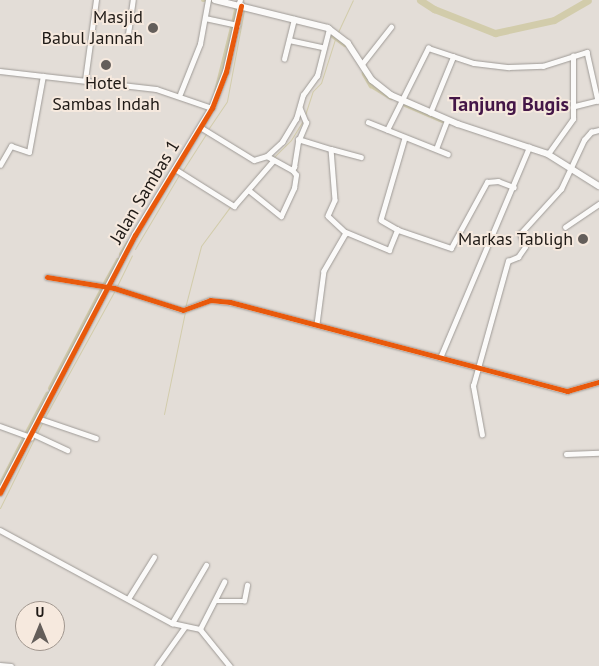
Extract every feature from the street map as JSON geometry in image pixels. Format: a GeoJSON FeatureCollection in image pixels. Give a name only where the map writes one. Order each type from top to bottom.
{"type":"FeatureCollection","features":[{"type":"Feature","properties":{"kind":"street"},"geometry":{"type":"LineString","coordinates":[[85,80],[96,0]]}},
{"type":"Feature","properties":{"kind":"street"},"geometry":{"type":"LineString","coordinates":[[128,34],[134,0]]}},
{"type":"Feature","properties":{"kind":"street"},"geometry":{"type":"LineString","coordinates":[[180,94],[200,44],[208,0]]}},
{"type":"Feature","properties":{"kind":"street"},"geometry":{"type":"LineString","coordinates":[[215,0],[238,3],[294,17],[331,30],[341,37],[379,87],[403,101],[447,120],[548,154],[599,186]]}},
{"type":"Feature","properties":{"kind":"street","name":"Jalan Sambas 1"},"geometry":{"type":"LineString","coordinates":[[0,493],[32,435],[107,287],[212,108],[226,72],[237,25],[238,3]]}},
{"type":"Feature","properties":{"kind":"street"},"geometry":{"type":"LineString","coordinates":[[284,60],[294,17]]}},
{"type":"Feature","properties":{"kind":"street"},"geometry":{"type":"LineString","coordinates":[[205,18],[237,25]]}},
{"type":"Feature","properties":{"kind":"street"},"geometry":{"type":"LineString","coordinates":[[362,64],[391,27]]}},
{"type":"Feature","properties":{"kind":"street"},"geometry":{"type":"LineString","coordinates":[[292,170],[303,113],[303,95],[316,76],[323,48],[331,30]]}},
{"type":"Feature","properties":{"kind":"street"},"geometry":{"type":"LineString","coordinates":[[289,40],[323,48]]}},
{"type":"Feature","properties":{"kind":"street"},"geometry":{"type":"LineString","coordinates":[[387,130],[403,101],[427,49],[484,65],[534,67],[589,53],[599,101],[575,106]]}},
{"type":"Feature","properties":{"kind":"street"},"geometry":{"type":"LineString","coordinates":[[548,154],[569,126],[575,106],[573,56]]}},
{"type":"Feature","properties":{"kind":"street"},"geometry":{"type":"LineString","coordinates":[[430,113],[453,57]]}},
{"type":"Feature","properties":{"kind":"street"},"geometry":{"type":"LineString","coordinates":[[0,71],[85,80],[180,94],[212,108]]}},
{"type":"Feature","properties":{"kind":"street"},"geometry":{"type":"LineString","coordinates":[[0,165],[11,146],[29,152],[43,76]]}},
{"type":"Feature","properties":{"kind":"street"},"geometry":{"type":"LineString","coordinates":[[175,169],[232,204],[250,191],[303,113]]}},
{"type":"Feature","properties":{"kind":"street"},"geometry":{"type":"LineString","coordinates":[[436,149],[447,120]]}},
{"type":"Feature","properties":{"kind":"street"},"geometry":{"type":"LineString","coordinates":[[368,122],[448,154]]}},
{"type":"Feature","properties":{"kind":"street"},"geometry":{"type":"LineString","coordinates":[[200,127],[254,160],[270,159],[292,170],[296,175],[294,188],[281,216],[250,191]]}},
{"type":"Feature","properties":{"kind":"street"},"geometry":{"type":"LineString","coordinates":[[482,435],[473,398],[477,368],[508,261],[518,257],[525,247],[520,234],[557,194],[573,169],[584,140],[591,132],[599,130]]}},
{"type":"Feature","properties":{"kind":"street"},"geometry":{"type":"LineString","coordinates":[[405,138],[381,220],[397,230],[451,248],[488,182],[498,181],[514,187]]}},
{"type":"Feature","properties":{"kind":"street"},"geometry":{"type":"LineString","coordinates":[[298,139],[361,157]]}},
{"type":"Feature","properties":{"kind":"street"},"geometry":{"type":"LineString","coordinates":[[440,358],[466,291],[514,187],[529,148]]}},
{"type":"Feature","properties":{"kind":"street"},"geometry":{"type":"LineString","coordinates":[[331,149],[335,200],[328,216],[346,232],[389,250],[397,230]]}},
{"type":"Feature","properties":{"kind":"street"},"geometry":{"type":"LineString","coordinates":[[565,227],[599,204]]}},
{"type":"Feature","properties":{"kind":"street"},"geometry":{"type":"LineString","coordinates":[[316,324],[324,271],[346,232]]}},
{"type":"Feature","properties":{"kind":"street"},"geometry":{"type":"LineString","coordinates":[[47,277],[107,287],[185,310],[210,300],[218,300],[316,324],[566,392],[599,382]]}},
{"type":"Feature","properties":{"kind":"street"},"geometry":{"type":"LineString","coordinates":[[40,419],[96,438]]}},
{"type":"Feature","properties":{"kind":"street"},"geometry":{"type":"LineString","coordinates":[[0,426],[44,439],[67,450]]}},
{"type":"Feature","properties":{"kind":"street"},"geometry":{"type":"LineString","coordinates":[[566,454],[599,453]]}},
{"type":"Feature","properties":{"kind":"street"},"geometry":{"type":"LineString","coordinates":[[0,530],[172,623],[184,628],[200,629],[230,666]]}},
{"type":"Feature","properties":{"kind":"street"},"geometry":{"type":"LineString","coordinates":[[128,599],[154,557]]}},
{"type":"Feature","properties":{"kind":"street"},"geometry":{"type":"LineString","coordinates":[[172,623],[206,565]]}},
{"type":"Feature","properties":{"kind":"street"},"geometry":{"type":"LineString","coordinates":[[200,629],[216,601],[224,582]]}},
{"type":"Feature","properties":{"kind":"street"},"geometry":{"type":"LineString","coordinates":[[216,601],[244,601],[247,585]]}},
{"type":"Feature","properties":{"kind":"street"},"geometry":{"type":"LineString","coordinates":[[157,666],[184,628]]}},
{"type":"Feature","properties":{"kind":"street"},"geometry":{"type":"LineString","coordinates":[[0,665],[9,666]]}},
{"type":"Feature","properties":{"kind":"waterway"},"geometry":{"type":"LineString","coordinates":[[338,32],[353,0]]}},
{"type":"Feature","properties":{"kind":"waterway"},"geometry":{"type":"LineString","coordinates":[[420,0],[434,9],[495,33],[554,20],[588,0]]}},
{"type":"Feature","properties":{"kind":"waterway"},"geometry":{"type":"LineString","coordinates":[[234,7],[237,7],[234,21]]}},
{"type":"Feature","properties":{"kind":"waterway"},"geometry":{"type":"LineString","coordinates":[[209,128],[227,101],[244,10]]}},
{"type":"Feature","properties":{"kind":"waterway"},"geometry":{"type":"LineString","coordinates":[[216,91],[232,27]]}},
{"type":"Feature","properties":{"kind":"waterway"},"geometry":{"type":"LineString","coordinates":[[331,34],[345,44]]}},
{"type":"Feature","properties":{"kind":"waterway"},"geometry":{"type":"LineString","coordinates":[[305,115],[313,91],[321,83],[336,36]]}},
{"type":"Feature","properties":{"kind":"waterway"},"geometry":{"type":"LineString","coordinates":[[364,73],[371,85],[391,97]]}},
{"type":"Feature","properties":{"kind":"waterway"},"geometry":{"type":"LineString","coordinates":[[405,104],[442,120]]}},
{"type":"Feature","properties":{"kind":"waterway"},"geometry":{"type":"LineString","coordinates":[[273,158],[291,140],[303,121]]}},
{"type":"Feature","properties":{"kind":"waterway"},"geometry":{"type":"LineString","coordinates":[[183,170],[206,134]]}},
{"type":"Feature","properties":{"kind":"waterway"},"geometry":{"type":"LineString","coordinates":[[256,177],[270,161]]}},
{"type":"Feature","properties":{"kind":"waterway"},"geometry":{"type":"LineString","coordinates":[[135,249],[179,175]]}},
{"type":"Feature","properties":{"kind":"waterway"},"geometry":{"type":"LineString","coordinates":[[185,308],[201,246],[230,207]]}},
{"type":"Feature","properties":{"kind":"waterway"},"geometry":{"type":"LineString","coordinates":[[121,254],[128,243]]}},
{"type":"Feature","properties":{"kind":"waterway"},"geometry":{"type":"LineString","coordinates":[[117,286],[132,255]]}},
{"type":"Feature","properties":{"kind":"waterway"},"geometry":{"type":"LineString","coordinates":[[105,283],[118,260]]}},
{"type":"Feature","properties":{"kind":"waterway"},"geometry":{"type":"LineString","coordinates":[[50,388],[102,289]]}},
{"type":"Feature","properties":{"kind":"waterway"},"geometry":{"type":"LineString","coordinates":[[45,417],[114,292]]}},
{"type":"Feature","properties":{"kind":"waterway"},"geometry":{"type":"LineString","coordinates":[[164,414],[185,312]]}},
{"type":"Feature","properties":{"kind":"waterway"},"geometry":{"type":"LineString","coordinates":[[27,432],[47,394]]}},
{"type":"Feature","properties":{"kind":"waterway"},"geometry":{"type":"LineString","coordinates":[[37,433],[42,423]]}},
{"type":"Feature","properties":{"kind":"waterway"},"geometry":{"type":"LineString","coordinates":[[0,508],[35,437]]}},
{"type":"Feature","properties":{"kind":"waterway"},"geometry":{"type":"LineString","coordinates":[[0,485],[24,438]]}},
{"type":"Feature","properties":{"kind":"cycle path"},"geometry":{"type":"LineString","coordinates":[[0,493],[135,235],[212,108],[226,72],[241,6]]}},
{"type":"Feature","properties":{"kind":"cycle path"},"geometry":{"type":"LineString","coordinates":[[47,277],[114,288],[183,310],[210,300],[230,302],[567,391],[599,382]]}},
{"type":"Feature","properties":{"kind":"place","name":"Masjid Babul Jannah"},"geometry":{"type":"Point","coordinates":[153,28]}},
{"type":"Feature","properties":{"kind":"place","name":"Hotel Sambas Indah"},"geometry":{"type":"Point","coordinates":[106,65]}},
{"type":"Feature","properties":{"kind":"place","name":"Markas Tabligh"},"geometry":{"type":"Point","coordinates":[583,239]}},
{"type":"Feature","properties":{"kind":"district","name":"Tanjung Bugis"},"geometry":{"type":"Point","coordinates":[509,104]}}]}
